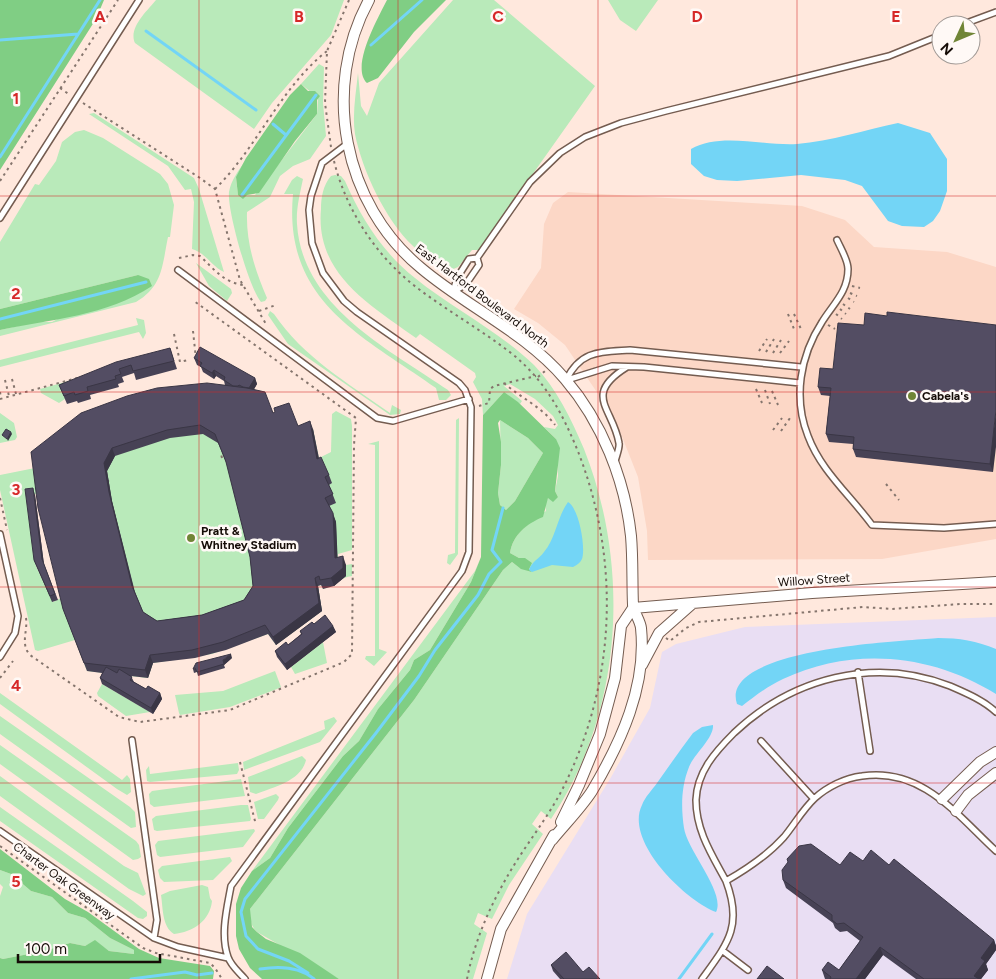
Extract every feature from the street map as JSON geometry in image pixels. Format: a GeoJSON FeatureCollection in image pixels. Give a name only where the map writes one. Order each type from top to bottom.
{"type":"FeatureCollection","features":[{"type":"Feature","properties":{"kind":"street","name":"East Hartford Boulevard North"},"geometry":{"type":"LineString","coordinates":[[369,0],[360,17],[344,73],[343,112],[347,144],[366,199],[390,238],[420,268],[521,338],[566,380],[608,445],[631,534],[633,608]]}},
{"type":"Feature","properties":{"kind":"street","name":"Willow Street"},"geometry":{"type":"LineString","coordinates":[[633,608],[812,593],[996,582]]}},
{"type":"Feature","properties":{"kind":"street"},"geometry":{"type":"LineString","coordinates":[[639,670],[659,633],[693,603]]}},
{"type":"Feature","properties":{"kind":"street"},"geometry":{"type":"LineString","coordinates":[[552,840],[591,792],[628,719],[639,682],[641,627],[633,608]]}},
{"type":"Feature","properties":{"kind":"street"},"geometry":{"type":"LineString","coordinates":[[487,979],[501,929],[552,840],[579,786],[600,734],[615,678],[621,626],[633,608]]}},
{"type":"Feature","properties":{"kind":"street"},"geometry":{"type":"LineString","coordinates":[[942,799],[980,762],[996,752]]}},
{"type":"Feature","properties":{"kind":"street"},"geometry":{"type":"LineString","coordinates":[[956,811],[968,794],[996,773]]}},
{"type":"Feature","properties":{"kind":"lane"},"geometry":{"type":"LineString","coordinates":[[0,218],[139,0]]}},
{"type":"Feature","properties":{"kind":"lane"},"geometry":{"type":"LineString","coordinates":[[981,18],[996,12]]}},
{"type":"Feature","properties":{"kind":"lane"},"geometry":{"type":"LineString","coordinates":[[454,292],[457,278],[469,260],[477,258],[530,182],[560,153],[585,137],[621,123],[657,113],[889,56],[931,39]]}},
{"type":"Feature","properties":{"kind":"lane"},"geometry":{"type":"LineString","coordinates":[[246,979],[228,958],[225,920],[230,886],[467,562],[470,533],[469,399],[458,383],[344,301],[323,273],[312,243],[309,210],[310,196],[322,164],[347,144]]}},
{"type":"Feature","properties":{"kind":"lane"},"geometry":{"type":"LineString","coordinates":[[837,240],[848,267],[842,295],[815,333],[801,367],[800,384],[807,434],[819,461],[852,498],[872,525],[944,528],[996,524]]}},
{"type":"Feature","properties":{"kind":"lane"},"geometry":{"type":"LineString","coordinates":[[454,292],[466,284],[478,266],[477,258]]}},
{"type":"Feature","properties":{"kind":"lane"},"geometry":{"type":"LineString","coordinates":[[178,270],[382,420],[393,421],[469,399]]}},
{"type":"Feature","properties":{"kind":"lane"},"geometry":{"type":"LineString","coordinates":[[566,380],[574,364],[590,356],[607,351],[630,350],[801,367]]}},
{"type":"Feature","properties":{"kind":"lane"},"geometry":{"type":"LineString","coordinates":[[566,380],[612,366],[800,384]]}},
{"type":"Feature","properties":{"kind":"lane"},"geometry":{"type":"LineString","coordinates":[[614,467],[619,444],[605,410],[603,396],[610,378],[628,367]]}},
{"type":"Feature","properties":{"kind":"lane"},"geometry":{"type":"LineString","coordinates":[[0,534],[18,616],[15,634],[0,657]]}},
{"type":"Feature","properties":{"kind":"lane"},"geometry":{"type":"LineString","coordinates":[[858,672],[870,751]]}},
{"type":"Feature","properties":{"kind":"lane"},"geometry":{"type":"LineString","coordinates":[[702,979],[731,934],[734,912],[726,881],[704,840],[698,819],[696,798],[702,773],[709,760],[740,728],[776,700],[812,683],[858,672],[906,674],[939,682],[966,693],[996,712]]}},
{"type":"Feature","properties":{"kind":"lane"},"geometry":{"type":"LineString","coordinates":[[132,740],[157,920],[154,938]]}},
{"type":"Feature","properties":{"kind":"lane"},"geometry":{"type":"LineString","coordinates":[[761,741],[814,799]]}},
{"type":"Feature","properties":{"kind":"lane"},"geometry":{"type":"LineString","coordinates":[[726,881],[746,870],[771,851],[814,799],[844,781],[874,774],[898,776],[918,783],[956,811],[996,851]]}},
{"type":"Feature","properties":{"kind":"lane"},"geometry":{"type":"LineString","coordinates":[[0,830],[154,938],[178,947],[228,958]]}},
{"type":"Feature","properties":{"kind":"lane"},"geometry":{"type":"LineString","coordinates":[[722,950],[748,970]]}},
{"type":"Feature","properties":{"kind":"path"},"geometry":{"type":"LineString","coordinates":[[0,182],[118,0]]}},
{"type":"Feature","properties":{"kind":"path"},"geometry":{"type":"LineString","coordinates":[[328,132],[325,103],[327,51],[349,0]]}},
{"type":"Feature","properties":{"kind":"path"},"geometry":{"type":"LineString","coordinates":[[215,190],[231,174],[289,91],[314,61],[327,51]]}},
{"type":"Feature","properties":{"kind":"path"},"geometry":{"type":"LineString","coordinates":[[60,88],[200,178],[215,190],[243,285],[266,324]]}},
{"type":"Feature","properties":{"kind":"path"},"geometry":{"type":"LineString","coordinates":[[338,176],[346,199],[361,225],[395,268],[416,287],[504,348],[536,376],[557,403],[567,423],[598,511],[606,562],[608,606],[605,654],[599,691],[579,753],[565,785],[507,876],[492,905],[480,934],[467,979]]}},
{"type":"Feature","properties":{"kind":"path"},"geometry":{"type":"LineString","coordinates":[[179,258],[193,255],[200,256],[214,271],[231,283],[243,285]]}},
{"type":"Feature","properties":{"kind":"path"},"geometry":{"type":"LineString","coordinates":[[842,295],[854,302]]}},
{"type":"Feature","properties":{"kind":"path"},"geometry":{"type":"LineString","coordinates":[[24,611],[27,629],[24,644],[30,655],[127,720],[140,722],[230,710],[344,662],[352,654],[354,445],[356,418],[194,301]]}},
{"type":"Feature","properties":{"kind":"path"},"geometry":{"type":"LineString","coordinates":[[838,301],[850,309]]}},
{"type":"Feature","properties":{"kind":"path"},"geometry":{"type":"LineString","coordinates":[[258,312],[276,305]]}},
{"type":"Feature","properties":{"kind":"path"},"geometry":{"type":"LineString","coordinates":[[788,314],[794,329]]}},
{"type":"Feature","properties":{"kind":"path"},"geometry":{"type":"LineString","coordinates":[[794,314],[801,329]]}},
{"type":"Feature","properties":{"kind":"path"},"geometry":{"type":"LineString","coordinates":[[192,331],[197,365]]}},
{"type":"Feature","properties":{"kind":"path"},"geometry":{"type":"LineString","coordinates":[[174,334],[180,362],[188,360]]}},
{"type":"Feature","properties":{"kind":"path"},"geometry":{"type":"LineString","coordinates":[[758,351],[767,339]]}},
{"type":"Feature","properties":{"kind":"path"},"geometry":{"type":"LineString","coordinates":[[766,352],[774,340]]}},
{"type":"Feature","properties":{"kind":"path"},"geometry":{"type":"LineString","coordinates":[[773,353],[781,340]]}},
{"type":"Feature","properties":{"kind":"path"},"geometry":{"type":"LineString","coordinates":[[780,353],[789,341]]}},
{"type":"Feature","properties":{"kind":"path"},"geometry":{"type":"LineString","coordinates":[[195,356],[200,358]]}},
{"type":"Feature","properties":{"kind":"path"},"geometry":{"type":"LineString","coordinates":[[0,392],[1,398],[83,376]]}},
{"type":"Feature","properties":{"kind":"path"},"geometry":{"type":"LineString","coordinates":[[482,406],[489,402],[492,387],[536,376]]}},
{"type":"Feature","properties":{"kind":"path"},"geometry":{"type":"LineString","coordinates":[[12,379],[16,394]]}},
{"type":"Feature","properties":{"kind":"path"},"geometry":{"type":"LineString","coordinates":[[5,380],[9,396]]}},
{"type":"Feature","properties":{"kind":"path"},"geometry":{"type":"LineString","coordinates":[[504,383],[542,410],[555,425]]}},
{"type":"Feature","properties":{"kind":"path"},"geometry":{"type":"LineString","coordinates":[[756,389],[762,404]]}},
{"type":"Feature","properties":{"kind":"path"},"geometry":{"type":"LineString","coordinates":[[765,390],[770,404]]}},
{"type":"Feature","properties":{"kind":"path"},"geometry":{"type":"LineString","coordinates":[[772,390],[778,405]]}},
{"type":"Feature","properties":{"kind":"path"},"geometry":{"type":"LineString","coordinates":[[773,430],[782,418]]}},
{"type":"Feature","properties":{"kind":"path"},"geometry":{"type":"LineString","coordinates":[[780,431],[790,418]]}},
{"type":"Feature","properties":{"kind":"path"},"geometry":{"type":"LineString","coordinates":[[221,448],[226,462]]}},
{"type":"Feature","properties":{"kind":"path"},"geometry":{"type":"LineString","coordinates":[[223,454],[231,451]]}},
{"type":"Feature","properties":{"kind":"path"},"geometry":{"type":"LineString","coordinates":[[222,458],[221,454],[223,454]]}},
{"type":"Feature","properties":{"kind":"path"},"geometry":{"type":"LineString","coordinates":[[109,489],[107,480],[110,483]]}},
{"type":"Feature","properties":{"kind":"path"},"geometry":{"type":"LineString","coordinates":[[886,484],[899,500]]}},
{"type":"Feature","properties":{"kind":"path"},"geometry":{"type":"LineString","coordinates":[[0,498],[8,537]]}},
{"type":"Feature","properties":{"kind":"path"},"geometry":{"type":"LineString","coordinates":[[670,641],[686,628],[699,622],[863,607],[903,609],[960,604],[996,604]]}},
{"type":"Feature","properties":{"kind":"path"},"geometry":{"type":"LineString","coordinates":[[0,678],[13,660]]}},
{"type":"Feature","properties":{"kind":"path"},"geometry":{"type":"LineString","coordinates":[[240,762],[256,825]]}},
{"type":"Feature","properties":{"kind":"path","name":"Charter Oak Greenway"},"geometry":{"type":"LineString","coordinates":[[0,846],[143,948],[156,953],[210,964],[216,968],[222,979]]}},
{"type":"Feature","properties":{"kind":"shaded area","name":"Cabela's"},"geometry":{"type":"Polygon","coordinates":[[[568,192],[802,206],[845,220],[874,247],[947,252],[996,267],[996,539],[882,559],[648,560],[647,531],[638,477],[615,419],[565,345],[538,323],[514,309],[541,268],[544,224],[553,203],[568,192]]]}},
{"type":"Feature","properties":{"kind":"shaded area"},"geometry":{"type":"Polygon","coordinates":[[[996,617],[996,979],[507,979],[527,914],[610,779],[650,708],[662,652],[676,644],[745,627],[996,617]]]}},
{"type":"Feature","properties":{"kind":"green space"},"geometry":{"type":"Polygon","coordinates":[[[0,0],[104,0],[96,19],[0,170],[0,0]]]}},
{"type":"Feature","properties":{"kind":"green space"},"geometry":{"type":"Polygon","coordinates":[[[156,0],[344,0],[331,35],[272,103],[254,129],[135,43],[134,32],[136,26],[156,0]]]}},
{"type":"Feature","properties":{"kind":"green space"},"geometry":{"type":"Polygon","coordinates":[[[387,0],[446,0],[414,32],[378,78],[367,83],[363,76],[363,54],[372,30],[387,0]]]}},
{"type":"Feature","properties":{"kind":"green space"},"geometry":{"type":"Polygon","coordinates":[[[453,0],[494,0],[595,86],[479,250],[472,250],[458,267],[446,272],[413,246],[385,209],[369,179],[358,148],[354,127],[354,112],[358,73],[361,106],[367,116],[379,83],[453,0]]]}},
{"type":"Feature","properties":{"kind":"green space"},"geometry":{"type":"Polygon","coordinates":[[[608,0],[658,0],[636,31],[620,20],[608,0]]]}},
{"type":"Feature","properties":{"kind":"green space"},"geometry":{"type":"Polygon","coordinates":[[[319,64],[324,67],[323,103],[326,136],[310,159],[293,166],[280,176],[270,197],[247,212],[248,235],[252,256],[267,298],[261,302],[245,266],[231,215],[229,192],[236,175],[245,161],[236,178],[238,195],[255,195],[317,114],[318,98],[301,84],[319,64]]]}},
{"type":"Feature","properties":{"kind":"green space"},"geometry":{"type":"Polygon","coordinates":[[[301,84],[308,91],[315,91],[320,96],[317,100],[317,114],[295,141],[259,193],[247,195],[243,199],[238,195],[236,177],[246,158],[290,95],[301,84]]]}},
{"type":"Feature","properties":{"kind":"green space"},"geometry":{"type":"Polygon","coordinates":[[[94,113],[194,178],[224,272],[201,253],[192,249],[194,202],[191,189],[185,190],[168,166],[89,114],[94,113]]]}},
{"type":"Feature","properties":{"kind":"green space"},"geometry":{"type":"Polygon","coordinates":[[[84,130],[103,138],[160,174],[168,184],[174,205],[170,237],[168,237],[160,274],[152,289],[136,302],[0,336],[0,330],[36,322],[52,322],[138,275],[0,309],[0,242],[35,184],[39,185],[56,161],[62,142],[75,132],[84,130]]]}},
{"type":"Feature","properties":{"kind":"green space"},"geometry":{"type":"Polygon","coordinates":[[[297,176],[303,179],[297,224],[302,253],[314,279],[331,302],[352,322],[375,341],[448,390],[451,395],[446,400],[439,400],[436,388],[355,332],[333,311],[314,288],[301,262],[293,231],[293,194],[284,194],[292,180],[297,176]]]}},
{"type":"Feature","properties":{"kind":"green space"},"geometry":{"type":"Polygon","coordinates":[[[331,176],[341,176],[345,181],[358,208],[374,234],[403,268],[430,289],[506,341],[534,365],[550,384],[569,416],[584,449],[599,494],[609,542],[613,590],[612,638],[605,686],[593,733],[575,777],[551,819],[541,811],[532,824],[543,834],[509,885],[492,919],[478,913],[474,924],[487,933],[473,979],[339,979],[257,932],[250,918],[250,909],[414,700],[503,570],[512,562],[520,568],[519,558],[510,553],[518,534],[546,511],[545,504],[548,498],[558,497],[555,491],[558,476],[556,439],[544,427],[555,429],[558,425],[553,416],[535,399],[510,384],[504,386],[522,401],[520,404],[504,392],[483,415],[482,399],[473,382],[476,377],[475,373],[420,334],[416,338],[381,313],[349,286],[336,270],[327,252],[321,232],[321,209],[324,187],[331,176]]]}},
{"type":"Feature","properties":{"kind":"green space"},"geometry":{"type":"Polygon","coordinates":[[[196,263],[231,289],[232,293],[227,301],[209,286],[196,263]]]}},
{"type":"Feature","properties":{"kind":"green space"},"geometry":{"type":"Polygon","coordinates":[[[138,275],[149,279],[152,286],[116,304],[78,315],[0,330],[0,309],[138,275]]]}},
{"type":"Feature","properties":{"kind":"green space"},"geometry":{"type":"Polygon","coordinates":[[[270,311],[298,343],[342,380],[390,413],[392,405],[401,410],[400,414],[390,415],[288,344],[268,315],[270,311]]]}},
{"type":"Feature","properties":{"kind":"green space"},"geometry":{"type":"Polygon","coordinates":[[[136,318],[144,320],[146,333],[143,339],[139,332],[0,367],[0,360],[138,325],[136,318]]]}},
{"type":"Feature","properties":{"kind":"green space"},"geometry":{"type":"Polygon","coordinates":[[[108,370],[59,403],[41,393],[40,389],[108,370]]]}},
{"type":"Feature","properties":{"kind":"green space"},"geometry":{"type":"Polygon","coordinates":[[[504,392],[518,402],[556,439],[560,448],[555,491],[558,497],[553,502],[548,498],[543,517],[521,531],[514,541],[510,553],[519,558],[525,558],[532,563],[529,569],[532,572],[521,569],[512,562],[503,570],[414,700],[250,909],[252,927],[257,932],[266,939],[300,953],[339,979],[262,979],[250,968],[239,949],[236,936],[236,904],[241,888],[252,871],[270,858],[288,828],[343,756],[359,741],[378,709],[410,670],[414,660],[430,650],[471,582],[481,557],[483,415],[504,392]],[[500,420],[498,423],[501,442],[501,465],[498,493],[500,505],[506,510],[515,501],[543,453],[528,438],[500,420]]]}},
{"type":"Feature","properties":{"kind":"green space","name":"Pratt & Whitney Stadium"},"geometry":{"type":"Polygon","coordinates":[[[336,411],[351,419],[352,426],[352,550],[338,554],[338,558],[346,565],[352,564],[352,576],[323,589],[322,585],[318,586],[322,611],[276,645],[268,634],[212,654],[153,663],[148,678],[87,671],[75,640],[38,651],[35,650],[0,490],[0,475],[35,468],[84,422],[276,421],[301,434],[313,429],[319,458],[331,452],[332,414],[336,411]],[[37,494],[28,495],[36,566],[53,602],[61,598],[37,494]]]}},
{"type":"Feature","properties":{"kind":"green space"},"geometry":{"type":"Polygon","coordinates":[[[0,413],[14,423],[17,437],[15,440],[0,443],[0,413]]]}},
{"type":"Feature","properties":{"kind":"green space"},"geometry":{"type":"Polygon","coordinates":[[[459,418],[458,554],[450,565],[447,563],[448,555],[455,553],[456,420],[459,418]]]}},
{"type":"Feature","properties":{"kind":"green space"},"geometry":{"type":"Polygon","coordinates":[[[500,420],[528,438],[543,453],[515,501],[506,510],[500,505],[498,493],[501,465],[500,420]]]}},
{"type":"Feature","properties":{"kind":"green space"},"geometry":{"type":"Polygon","coordinates":[[[379,441],[379,649],[387,652],[374,666],[365,659],[366,656],[375,656],[375,445],[368,444],[379,441]]]}},
{"type":"Feature","properties":{"kind":"green space"},"geometry":{"type":"Polygon","coordinates":[[[481,557],[471,582],[430,650],[414,660],[410,670],[378,709],[359,741],[343,756],[288,828],[270,858],[252,871],[475,571],[481,557]]]}},
{"type":"Feature","properties":{"kind":"green space"},"geometry":{"type":"Polygon","coordinates":[[[323,642],[327,663],[295,674],[291,667],[323,642]]]}},
{"type":"Feature","properties":{"kind":"green space"},"geometry":{"type":"Polygon","coordinates":[[[275,671],[281,687],[277,689],[230,707],[180,715],[179,713],[175,695],[223,691],[275,671]]]}},
{"type":"Feature","properties":{"kind":"green space"},"geometry":{"type":"Polygon","coordinates":[[[102,684],[150,712],[126,716],[98,696],[97,693],[102,684]]]}},
{"type":"Feature","properties":{"kind":"green space"},"geometry":{"type":"Polygon","coordinates":[[[0,693],[122,780],[127,775],[130,779],[131,792],[127,795],[117,789],[0,704],[0,693]]]}},
{"type":"Feature","properties":{"kind":"green space"},"geometry":{"type":"Polygon","coordinates":[[[0,716],[130,807],[135,812],[136,827],[131,828],[0,734],[0,716]]]}},
{"type":"Feature","properties":{"kind":"green space"},"geometry":{"type":"Polygon","coordinates":[[[334,717],[337,721],[320,742],[244,770],[243,762],[325,729],[324,721],[334,717]]]}},
{"type":"Feature","properties":{"kind":"green space"},"geometry":{"type":"Polygon","coordinates":[[[0,745],[136,841],[139,845],[141,857],[133,860],[0,764],[0,745]]]}},
{"type":"Feature","properties":{"kind":"green space"},"geometry":{"type":"Polygon","coordinates":[[[302,756],[306,760],[299,773],[293,778],[256,794],[250,792],[248,777],[302,756]]]}},
{"type":"Feature","properties":{"kind":"green space"},"geometry":{"type":"Polygon","coordinates":[[[238,763],[239,770],[237,774],[147,781],[146,770],[149,766],[150,774],[238,763]]]}},
{"type":"Feature","properties":{"kind":"green space"},"geometry":{"type":"Polygon","coordinates":[[[0,776],[124,866],[138,873],[146,894],[143,896],[129,889],[0,796],[0,776]]]}},
{"type":"Feature","properties":{"kind":"green space"},"geometry":{"type":"Polygon","coordinates":[[[241,779],[245,796],[154,807],[150,804],[149,794],[152,791],[241,779]]]}},
{"type":"Feature","properties":{"kind":"green space"},"geometry":{"type":"Polygon","coordinates":[[[276,794],[279,797],[278,800],[264,819],[258,819],[254,802],[276,794]]]}},
{"type":"Feature","properties":{"kind":"green space"},"geometry":{"type":"Polygon","coordinates":[[[248,805],[250,821],[154,830],[152,819],[156,816],[248,805]]]}},
{"type":"Feature","properties":{"kind":"green space"},"geometry":{"type":"Polygon","coordinates":[[[0,807],[133,901],[147,912],[147,916],[143,919],[138,918],[0,821],[0,807]]]}},
{"type":"Feature","properties":{"kind":"green space"},"geometry":{"type":"Polygon","coordinates":[[[254,829],[255,831],[243,847],[160,857],[157,855],[155,845],[158,841],[254,829]]]}},
{"type":"Feature","properties":{"kind":"green space"},"geometry":{"type":"Polygon","coordinates":[[[0,849],[65,899],[88,912],[139,949],[159,958],[210,966],[214,971],[213,979],[0,979],[0,958],[44,951],[70,943],[85,946],[95,940],[109,951],[134,954],[134,950],[110,938],[85,918],[68,913],[52,897],[31,891],[11,874],[0,870],[0,849]]]}},
{"type":"Feature","properties":{"kind":"green space"},"geometry":{"type":"Polygon","coordinates":[[[230,857],[232,861],[213,880],[164,882],[160,878],[158,870],[162,866],[230,857]]]}},
{"type":"Feature","properties":{"kind":"green space"},"geometry":{"type":"Polygon","coordinates":[[[0,870],[11,874],[31,891],[52,897],[68,913],[85,918],[110,938],[134,950],[134,954],[109,951],[95,941],[85,946],[70,943],[44,951],[0,958],[0,896],[3,887],[0,884],[0,870]]]}},
{"type":"Feature","properties":{"kind":"green space"},"geometry":{"type":"Polygon","coordinates":[[[202,885],[208,887],[212,901],[208,914],[194,928],[174,934],[165,922],[161,895],[170,891],[202,885]]]}},
{"type":"Feature","properties":{"kind":"water"},"geometry":{"type":"Polygon","coordinates":[[[898,123],[930,133],[947,159],[947,191],[940,211],[933,221],[924,227],[902,226],[888,221],[862,186],[845,180],[801,175],[737,181],[717,180],[704,176],[691,164],[691,149],[715,141],[729,140],[784,144],[810,143],[898,123]]]}},
{"type":"Feature","properties":{"kind":"water"},"geometry":{"type":"Polygon","coordinates":[[[568,502],[575,512],[581,529],[582,559],[573,567],[552,565],[532,572],[529,570],[530,567],[548,546],[568,502]]]}},
{"type":"Feature","properties":{"kind":"water"},"geometry":{"type":"Polygon","coordinates":[[[938,638],[968,640],[996,649],[996,694],[946,670],[892,659],[864,659],[837,662],[810,669],[777,682],[742,706],[737,704],[739,685],[756,670],[784,659],[855,645],[938,638]]]}},
{"type":"Feature","properties":{"kind":"water"},"geometry":{"type":"Polygon","coordinates":[[[713,725],[707,741],[689,767],[684,782],[682,813],[687,837],[716,894],[718,904],[716,912],[689,895],[661,868],[649,852],[642,835],[639,819],[645,799],[693,733],[702,727],[713,725]]]}},
{"type":"Feature","properties":{"kind":"building","name":"Cabela's"},"geometry":{"type":"Polygon","coordinates":[[[887,312],[996,325],[996,410],[990,464],[853,449],[854,437],[826,434],[831,388],[818,387],[820,368],[833,369],[838,323],[864,325],[865,313],[887,316],[887,312]]]}},
{"type":"Feature","properties":{"kind":"building"},"geometry":{"type":"Polygon","coordinates":[[[200,347],[255,378],[249,388],[239,385],[233,386],[224,380],[225,377],[214,370],[212,373],[200,366],[202,363],[194,358],[200,347]]]}},
{"type":"Feature","properties":{"kind":"building"},"geometry":{"type":"Polygon","coordinates":[[[170,348],[174,361],[133,371],[131,365],[119,369],[121,374],[115,376],[116,379],[87,387],[88,391],[75,395],[74,392],[64,396],[59,385],[116,362],[170,348]]]}},
{"type":"Feature","properties":{"kind":"building","name":"Pratt & Whitney Stadium"},"geometry":{"type":"Polygon","coordinates":[[[207,383],[247,388],[265,392],[273,413],[275,412],[274,408],[289,403],[298,426],[310,421],[317,459],[321,457],[329,475],[325,477],[333,494],[325,498],[333,513],[335,558],[343,556],[343,568],[331,578],[320,580],[319,576],[315,578],[319,603],[273,637],[265,625],[223,642],[192,650],[150,655],[145,670],[84,663],[63,609],[38,508],[31,452],[81,413],[127,396],[157,388],[207,383]],[[200,425],[167,430],[112,448],[104,463],[109,492],[132,586],[143,612],[157,621],[202,615],[244,600],[253,586],[250,557],[226,462],[215,434],[200,425]]]}},
{"type":"Feature","properties":{"kind":"building"},"geometry":{"type":"Polygon","coordinates":[[[6,429],[11,432],[7,439],[2,435],[6,429]]]}},
{"type":"Feature","properties":{"kind":"building"},"geometry":{"type":"Polygon","coordinates":[[[33,488],[42,559],[55,594],[50,596],[34,560],[25,489],[33,488]]]}},
{"type":"Feature","properties":{"kind":"building"},"geometry":{"type":"Polygon","coordinates":[[[325,615],[333,626],[285,664],[275,651],[286,642],[288,645],[302,634],[300,631],[312,622],[314,624],[325,615]]]}},
{"type":"Feature","properties":{"kind":"building"},"geometry":{"type":"Polygon","coordinates":[[[231,654],[223,660],[224,664],[197,672],[195,668],[193,669],[196,663],[231,654]]]}},
{"type":"Feature","properties":{"kind":"building"},"geometry":{"type":"Polygon","coordinates":[[[106,667],[117,673],[119,669],[132,677],[130,680],[146,689],[148,686],[160,693],[151,708],[100,678],[106,667]]]}},
{"type":"Feature","properties":{"kind":"building"},"geometry":{"type":"Polygon","coordinates":[[[811,844],[840,865],[850,852],[863,861],[871,850],[889,865],[894,859],[994,940],[981,958],[985,961],[974,976],[979,979],[924,979],[880,947],[856,979],[830,979],[831,977],[822,970],[828,962],[839,970],[863,937],[844,923],[837,924],[832,920],[832,915],[783,880],[782,870],[788,862],[787,859],[799,846],[811,844]]]}},
{"type":"Feature","properties":{"kind":"building"},"geometry":{"type":"Polygon","coordinates":[[[566,952],[583,972],[589,967],[600,979],[564,979],[551,965],[566,952]]]}},
{"type":"Feature","properties":{"kind":"building"},"geometry":{"type":"Polygon","coordinates":[[[767,966],[784,979],[757,979],[767,966]]]}},
{"type":"Feature","properties":{"kind":"waterway"},"geometry":{"type":"LineString","coordinates":[[0,157],[100,0]]}},
{"type":"Feature","properties":{"kind":"waterway"},"geometry":{"type":"LineString","coordinates":[[371,45],[422,0]]}},
{"type":"Feature","properties":{"kind":"waterway"},"geometry":{"type":"LineString","coordinates":[[146,31],[256,110]]}},
{"type":"Feature","properties":{"kind":"waterway"},"geometry":{"type":"LineString","coordinates":[[0,40],[78,34]]}},
{"type":"Feature","properties":{"kind":"waterway"},"geometry":{"type":"LineString","coordinates":[[242,195],[316,95]]}},
{"type":"Feature","properties":{"kind":"waterway"},"geometry":{"type":"LineString","coordinates":[[273,124],[286,135]]}},
{"type":"Feature","properties":{"kind":"waterway"},"geometry":{"type":"LineString","coordinates":[[0,319],[146,282]]}},
{"type":"Feature","properties":{"kind":"waterway"},"geometry":{"type":"LineString","coordinates":[[308,973],[289,961],[258,949],[246,936],[241,912],[245,899],[376,733],[419,676],[435,650],[478,595],[489,574],[501,562],[492,550],[503,508]]}},
{"type":"Feature","properties":{"kind":"waterway"},"geometry":{"type":"LineString","coordinates":[[679,979],[712,934]]}},
{"type":"Feature","properties":{"kind":"waterway"},"geometry":{"type":"LineString","coordinates":[[260,969],[274,967],[295,969],[314,979]]}},
{"type":"Feature","properties":{"kind":"waterway"},"geometry":{"type":"LineString","coordinates":[[131,979],[185,972],[197,975],[212,973]]}},
{"type":"Feature","properties":{"kind":"place","name":"Cabela's"},"geometry":{"type":"Point","coordinates":[912,396]}},
{"type":"Feature","properties":{"kind":"place","name":"Pratt & Whitney Stadium"},"geometry":{"type":"Point","coordinates":[191,538]}}]}
